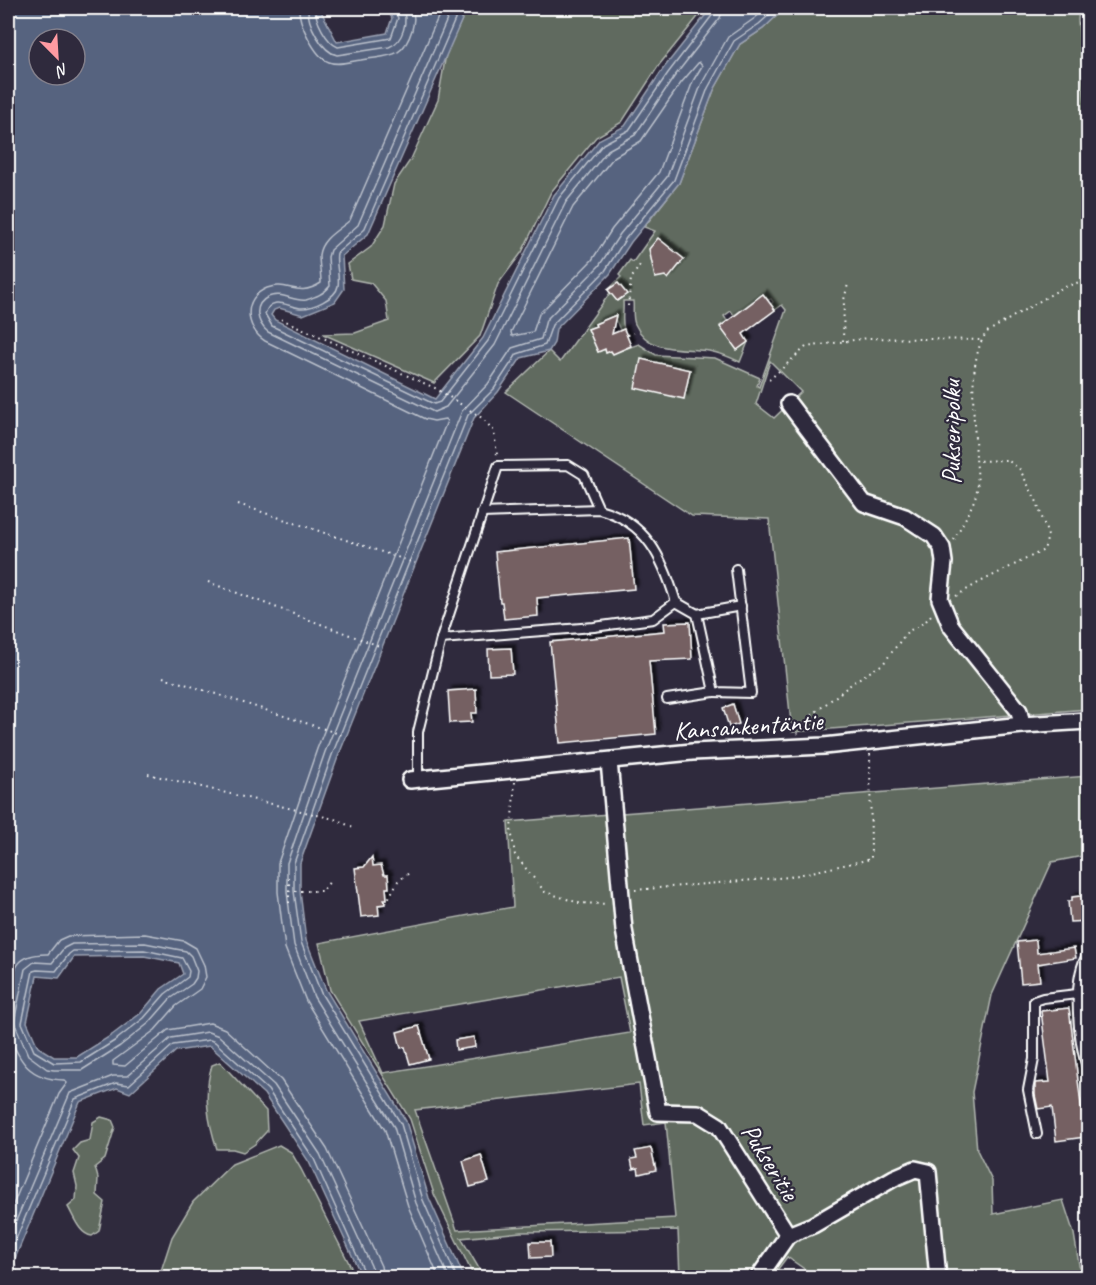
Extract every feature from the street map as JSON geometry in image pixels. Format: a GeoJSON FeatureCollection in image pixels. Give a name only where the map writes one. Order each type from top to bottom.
{"type":"FeatureCollection","features":[{"type":"Feature","properties":{"kind":"street"},"geometry":{"type":"LineString","coordinates":[[789,404],[864,503],[905,517],[934,536],[942,548],[944,562],[940,599],[951,626],[1019,711],[1022,725]]}},
{"type":"Feature","properties":{"kind":"street","name":"Kansankentäntie"},"geometry":{"type":"LineString","coordinates":[[414,780],[692,752],[786,748],[1022,725],[1089,721]]}},
{"type":"Feature","properties":{"kind":"street","name":"Pukseritie"},"geometry":{"type":"LineString","coordinates":[[609,761],[623,916],[658,1112],[698,1113],[719,1126],[788,1235],[813,1225],[894,1178],[915,1169],[928,1172],[938,1278]]}},
{"type":"Feature","properties":{"kind":"street"},"geometry":{"type":"LineString","coordinates":[[758,1278],[788,1235]]}},
{"type":"Feature","properties":{"kind":"lane"},"geometry":{"type":"LineString","coordinates":[[414,780],[418,732],[441,639],[498,466],[568,465],[584,475],[599,508]]}},
{"type":"Feature","properties":{"kind":"lane"},"geometry":{"type":"LineString","coordinates":[[482,513],[599,508],[616,513],[638,530],[650,543],[666,569],[676,602],[697,614],[741,606]]}},
{"type":"Feature","properties":{"kind":"lane"},"geometry":{"type":"LineString","coordinates":[[667,699],[714,692],[750,693],[736,569]]}},
{"type":"Feature","properties":{"kind":"lane"},"geometry":{"type":"LineString","coordinates":[[441,639],[594,627],[653,619],[676,602]]}},
{"type":"Feature","properties":{"kind":"lane"},"geometry":{"type":"LineString","coordinates":[[697,614],[714,692]]}},
{"type":"Feature","properties":{"kind":"lane"},"geometry":{"type":"LineString","coordinates":[[1089,954],[1084,960],[1077,994],[1083,1050],[1089,1070]]}},
{"type":"Feature","properties":{"kind":"lane"},"geometry":{"type":"LineString","coordinates":[[1037,1134],[1028,1090],[1034,1059],[1034,1002],[1043,998],[1077,994]]}},
{"type":"Feature","properties":{"kind":"path"},"geometry":{"type":"LineString","coordinates":[[628,306],[631,279],[640,265]]}},
{"type":"Feature","properties":{"kind":"path"},"geometry":{"type":"LineString","coordinates":[[769,380],[806,347],[868,338],[981,340],[987,332],[1062,288],[1089,279]]}},
{"type":"Feature","properties":{"kind":"path"},"geometry":{"type":"LineString","coordinates":[[843,341],[844,300],[848,284]]}},
{"type":"Feature","properties":{"kind":"path"},"geometry":{"type":"LineString","coordinates":[[281,319],[437,389],[482,418],[494,431],[498,466]]}},
{"type":"Feature","properties":{"kind":"path"},"geometry":{"type":"LineString","coordinates":[[627,335],[633,333]]}},
{"type":"Feature","properties":{"kind":"path","name":"Pukseripolku"},"geometry":{"type":"LineString","coordinates":[[944,562],[975,495],[973,401],[976,357],[981,340]]}},
{"type":"Feature","properties":{"kind":"path"},"geometry":{"type":"LineString","coordinates":[[786,748],[805,722],[818,710],[858,679],[883,664],[907,632],[924,622],[936,610],[940,599],[958,595],[1044,550],[1048,536],[1037,502],[1019,468],[1008,460],[976,461]]}},
{"type":"Feature","properties":{"kind":"path"},"geometry":{"type":"LineString","coordinates":[[238,504],[416,563]]}},
{"type":"Feature","properties":{"kind":"path"},"geometry":{"type":"LineString","coordinates":[[208,582],[382,647]]}},
{"type":"Feature","properties":{"kind":"path"},"geometry":{"type":"LineString","coordinates":[[163,677],[346,736]]}},
{"type":"Feature","properties":{"kind":"path"},"geometry":{"type":"LineString","coordinates":[[621,891],[789,877],[871,859],[870,741]]}},
{"type":"Feature","properties":{"kind":"path"},"geometry":{"type":"LineString","coordinates":[[516,771],[511,829],[515,855],[544,892],[579,903],[606,903],[623,916]]}},
{"type":"Feature","properties":{"kind":"path"},"geometry":{"type":"LineString","coordinates":[[147,774],[338,820],[353,828]]}},
{"type":"Feature","properties":{"kind":"path"},"geometry":{"type":"LineString","coordinates":[[385,902],[398,881],[409,873]]}},
{"type":"Feature","properties":{"kind":"path"},"geometry":{"type":"LineString","coordinates":[[289,878],[289,903]]}},
{"type":"Feature","properties":{"kind":"path"},"geometry":{"type":"LineString","coordinates":[[289,891],[322,891],[332,879]]}},
{"type":"Feature","properties":{"kind":"green space"},"geometry":{"type":"Polygon","coordinates":[[[467,8],[705,8],[659,65],[622,122],[596,137],[551,192],[522,252],[498,284],[480,336],[434,383],[323,334],[355,333],[389,321],[386,301],[371,283],[351,279],[348,264],[371,247],[385,225],[394,184],[411,159],[438,100],[446,54],[467,8]]]}},
{"type":"Feature","properties":{"kind":"green space"},"geometry":{"type":"Polygon","coordinates":[[[785,8],[1079,8],[1078,20],[1088,138],[1088,709],[792,732],[769,519],[692,516],[506,392],[549,351],[560,362],[610,293],[608,290],[621,277],[619,275],[630,260],[633,262],[655,231],[644,227],[679,183],[714,90],[740,44],[763,29],[785,8]],[[763,294],[734,315],[731,311],[724,316],[727,321],[720,326],[737,350],[748,342],[740,362],[713,352],[667,348],[649,341],[635,324],[633,301],[623,301],[624,329],[620,330],[614,316],[588,329],[598,352],[605,349],[606,353],[611,351],[613,353],[639,344],[656,355],[715,358],[760,378],[757,386],[759,387],[786,310],[782,305],[775,310],[771,299],[768,300],[763,294]],[[770,361],[756,404],[774,418],[801,392],[770,361]]]}},
{"type":"Feature","properties":{"kind":"green space"},"geometry":{"type":"Polygon","coordinates":[[[1088,776],[1088,857],[1052,862],[992,995],[972,1092],[977,1150],[992,1181],[993,1214],[1063,1200],[1074,1234],[1081,1277],[816,1277],[787,1257],[772,1277],[680,1277],[678,1230],[521,1232],[461,1238],[484,1277],[474,1277],[434,1194],[410,1119],[330,990],[319,943],[513,907],[508,822],[1088,776]],[[619,977],[359,1021],[383,1073],[630,1033],[619,977]],[[639,1084],[415,1110],[457,1230],[675,1218],[666,1122],[644,1125],[639,1084]]]}},
{"type":"Feature","properties":{"kind":"green space"},"geometry":{"type":"Polygon","coordinates":[[[220,1062],[266,1111],[267,1131],[255,1144],[243,1152],[233,1149],[217,1149],[211,1128],[207,1097],[209,1076],[212,1065],[220,1062]]]}},
{"type":"Feature","properties":{"kind":"green space"},"geometry":{"type":"Polygon","coordinates":[[[101,1117],[112,1120],[115,1127],[105,1159],[95,1167],[98,1178],[97,1195],[105,1202],[99,1231],[92,1236],[80,1229],[68,1207],[76,1200],[77,1186],[74,1173],[79,1158],[73,1150],[80,1143],[90,1140],[93,1122],[101,1117]]]}},
{"type":"Feature","properties":{"kind":"green space"},"geometry":{"type":"Polygon","coordinates":[[[279,1145],[291,1152],[301,1169],[356,1277],[159,1277],[172,1237],[193,1202],[232,1164],[279,1145]]]}},
{"type":"Feature","properties":{"kind":"water"},"geometry":{"type":"Polygon","coordinates":[[[8,8],[322,8],[321,11],[337,42],[387,33],[392,18],[386,8],[467,8],[368,234],[342,256],[344,289],[335,302],[303,315],[279,308],[271,315],[275,320],[435,399],[483,338],[554,195],[600,139],[625,126],[663,69],[711,8],[785,8],[763,29],[740,44],[714,90],[679,183],[631,242],[610,274],[556,329],[554,343],[549,351],[521,358],[498,392],[474,418],[338,757],[300,863],[300,891],[306,940],[326,990],[406,1121],[429,1198],[464,1277],[362,1277],[309,1162],[264,1094],[210,1046],[176,1051],[130,1093],[117,1088],[80,1102],[14,1261],[18,1277],[8,1277],[8,8]],[[144,956],[74,957],[59,978],[37,976],[27,1022],[38,1047],[54,1057],[77,1057],[141,1013],[161,989],[183,974],[179,963],[144,956]]]}},
{"type":"Feature","properties":{"kind":"building"},"geometry":{"type":"Polygon","coordinates":[[[658,238],[684,259],[668,279],[665,276],[655,278],[649,249],[658,238]]]}},
{"type":"Feature","properties":{"kind":"building"},"geometry":{"type":"Polygon","coordinates":[[[618,283],[627,294],[617,301],[608,290],[618,283]]]}},
{"type":"Feature","properties":{"kind":"building"},"geometry":{"type":"Polygon","coordinates":[[[763,294],[775,310],[743,334],[748,342],[737,350],[720,327],[763,294]]]}},
{"type":"Feature","properties":{"kind":"building"},"geometry":{"type":"Polygon","coordinates":[[[616,315],[612,334],[624,329],[631,346],[613,354],[611,351],[606,353],[605,349],[598,352],[588,329],[616,315]]]}},
{"type":"Feature","properties":{"kind":"building"},"geometry":{"type":"Polygon","coordinates":[[[641,359],[690,370],[684,399],[635,388],[641,359]]]}},
{"type":"Feature","properties":{"kind":"building"},"geometry":{"type":"Polygon","coordinates":[[[629,538],[634,589],[537,598],[538,616],[504,619],[495,552],[629,538]]]}},
{"type":"Feature","properties":{"kind":"building"},"geometry":{"type":"Polygon","coordinates":[[[690,622],[692,659],[649,661],[656,734],[560,743],[550,642],[665,631],[664,623],[690,622]]]}},
{"type":"Feature","properties":{"kind":"building"},"geometry":{"type":"Polygon","coordinates":[[[511,648],[513,674],[489,675],[488,649],[511,648]]]}},
{"type":"Feature","properties":{"kind":"building"},"geometry":{"type":"Polygon","coordinates":[[[476,689],[477,713],[471,713],[472,722],[450,723],[448,691],[476,689]]]}},
{"type":"Feature","properties":{"kind":"building"},"geometry":{"type":"Polygon","coordinates":[[[733,704],[739,724],[729,727],[723,708],[733,704]]]}},
{"type":"Feature","properties":{"kind":"building"},"geometry":{"type":"Polygon","coordinates":[[[372,857],[373,866],[381,865],[384,875],[388,875],[387,899],[384,899],[385,904],[378,905],[379,915],[361,917],[355,868],[364,867],[372,857]]]}},
{"type":"Feature","properties":{"kind":"building"},"geometry":{"type":"Polygon","coordinates":[[[1089,895],[1089,921],[1070,922],[1068,901],[1072,901],[1072,897],[1089,895]]]}},
{"type":"Feature","properties":{"kind":"building"},"geometry":{"type":"Polygon","coordinates":[[[1036,940],[1037,953],[1074,948],[1076,958],[1038,964],[1040,981],[1021,983],[1017,942],[1036,940]]]}},
{"type":"Feature","properties":{"kind":"building"},"geometry":{"type":"Polygon","coordinates":[[[1069,1008],[1085,1137],[1056,1141],[1052,1107],[1038,1109],[1035,1095],[1035,1083],[1050,1082],[1041,1011],[1069,1008]]]}},
{"type":"Feature","properties":{"kind":"building"},"geometry":{"type":"Polygon","coordinates":[[[419,1026],[429,1059],[410,1064],[405,1047],[401,1048],[397,1032],[419,1026]]]}},
{"type":"Feature","properties":{"kind":"building"},"geometry":{"type":"Polygon","coordinates":[[[474,1037],[475,1047],[456,1050],[455,1040],[474,1037]]]}},
{"type":"Feature","properties":{"kind":"building"},"geometry":{"type":"Polygon","coordinates":[[[651,1148],[656,1170],[639,1174],[638,1168],[633,1169],[631,1159],[637,1158],[635,1151],[651,1148]]]}},
{"type":"Feature","properties":{"kind":"building"},"geometry":{"type":"Polygon","coordinates":[[[481,1155],[489,1182],[470,1187],[463,1161],[481,1155]]]}},
{"type":"Feature","properties":{"kind":"building"},"geometry":{"type":"Polygon","coordinates":[[[530,1242],[550,1242],[551,1257],[531,1258],[530,1242]]]}}]}
